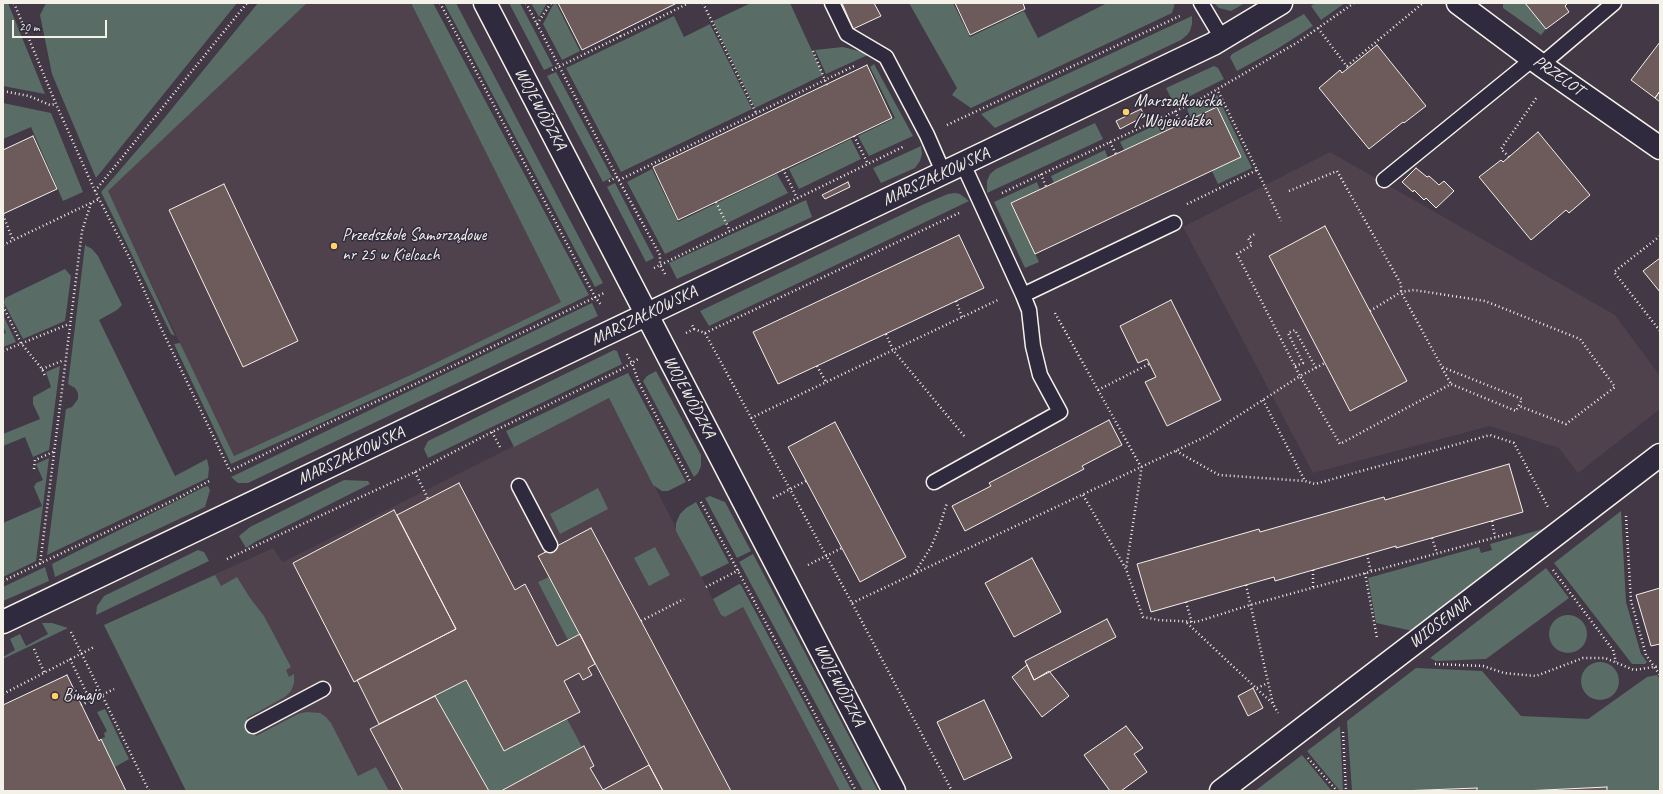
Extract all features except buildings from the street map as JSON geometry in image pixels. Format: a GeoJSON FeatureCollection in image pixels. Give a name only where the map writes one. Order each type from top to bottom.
{"type":"FeatureCollection","features":[{"type":"Feature","properties":{"kind":"street","name":"WOJEWÓDZKA"},"geometry":{"type":"LineString","coordinates":[[485,3],[894,791]]}},
{"type":"Feature","properties":{"kind":"street","name":"MARSZAŁKOWSKA"},"geometry":{"type":"LineString","coordinates":[[3,622],[1223,40],[1281,3]]}},
{"type":"Feature","properties":{"kind":"street","name":"PRZELOT"},"geometry":{"type":"LineString","coordinates":[[1458,3],[1537,62],[1660,148]]}},
{"type":"Feature","properties":{"kind":"street","name":"WIOSENNA"},"geometry":{"type":"LineString","coordinates":[[1221,791],[1660,455]]}},
{"type":"Feature","properties":{"kind":"lane"},"geometry":{"type":"LineString","coordinates":[[832,3],[847,34],[886,57],[927,135],[944,174]]}},
{"type":"Feature","properties":{"kind":"lane"},"geometry":{"type":"LineString","coordinates":[[1201,3],[1223,40]]}},
{"type":"Feature","properties":{"kind":"lane"},"geometry":{"type":"LineString","coordinates":[[1384,180],[1614,3]]}},
{"type":"Feature","properties":{"kind":"lane"},"geometry":{"type":"LineString","coordinates":[[934,482],[1060,412],[1040,375],[1029,310],[1022,292],[963,164]]}},
{"type":"Feature","properties":{"kind":"lane"},"geometry":{"type":"LineString","coordinates":[[1022,292],[1174,223]]}},
{"type":"Feature","properties":{"kind":"lane"},"geometry":{"type":"LineString","coordinates":[[519,486],[550,545]]}},
{"type":"Feature","properties":{"kind":"lane"},"geometry":{"type":"LineString","coordinates":[[253,726],[323,689]]}},
{"type":"Feature","properties":{"kind":"path"},"geometry":{"type":"LineString","coordinates":[[14,3],[56,104],[99,199],[129,257],[161,328],[230,471],[606,292]]}},
{"type":"Feature","properties":{"kind":"path"},"geometry":{"type":"LineString","coordinates":[[95,190],[247,3]]}},
{"type":"Feature","properties":{"kind":"path"},"geometry":{"type":"LineString","coordinates":[[440,3],[595,297],[605,310]]}},
{"type":"Feature","properties":{"kind":"path"},"geometry":{"type":"LineString","coordinates":[[526,3],[619,180],[660,254],[660,265],[667,278]]}},
{"type":"Feature","properties":{"kind":"path"},"geometry":{"type":"LineString","coordinates":[[537,25],[551,3]]}},
{"type":"Feature","properties":{"kind":"path"},"geometry":{"type":"LineString","coordinates":[[527,83],[690,3]]}},
{"type":"Feature","properties":{"kind":"path"},"geometry":{"type":"LineString","coordinates":[[703,3],[756,119]]}},
{"type":"Feature","properties":{"kind":"path"},"geometry":{"type":"LineString","coordinates":[[705,333],[1203,97],[1298,42],[1354,3]]}},
{"type":"Feature","properties":{"kind":"path"},"geometry":{"type":"LineString","coordinates":[[1318,28],[1347,67],[1423,3]]}},
{"type":"Feature","properties":{"kind":"path"},"geometry":{"type":"LineString","coordinates":[[618,32],[621,37]]}},
{"type":"Feature","properties":{"kind":"path"},"geometry":{"type":"LineString","coordinates":[[813,51],[827,84]]}},
{"type":"Feature","properties":{"kind":"path"},"geometry":{"type":"LineString","coordinates":[[619,180],[858,64]]}},
{"type":"Feature","properties":{"kind":"path"},"geometry":{"type":"LineString","coordinates":[[3,91],[28,96],[50,105],[56,104]]}},
{"type":"Feature","properties":{"kind":"path"},"geometry":{"type":"LineString","coordinates":[[1508,157],[1501,149],[1538,95]]}},
{"type":"Feature","properties":{"kind":"path"},"geometry":{"type":"LineString","coordinates":[[1175,111],[1181,123]]}},
{"type":"Feature","properties":{"kind":"path"},"geometry":{"type":"LineString","coordinates":[[854,136],[868,164]]}},
{"type":"Feature","properties":{"kind":"path"},"geometry":{"type":"LineString","coordinates":[[1110,142],[1116,154]]}},
{"type":"Feature","properties":{"kind":"path"},"geometry":{"type":"LineString","coordinates":[[687,147],[688,151]]}},
{"type":"Feature","properties":{"kind":"path"},"geometry":{"type":"LineString","coordinates":[[783,170],[797,198]]}},
{"type":"Feature","properties":{"kind":"path"},"geometry":{"type":"LineString","coordinates":[[1257,170],[1281,221]]}},
{"type":"Feature","properties":{"kind":"path"},"geometry":{"type":"LineString","coordinates":[[1289,191],[1337,171],[1400,284],[1401,292],[1451,384],[1516,411],[1519,406],[1522,399],[1442,367]]}},
{"type":"Feature","properties":{"kind":"path"},"geometry":{"type":"LineString","coordinates":[[1041,174],[1046,187]]}},
{"type":"Feature","properties":{"kind":"path"},"geometry":{"type":"LineString","coordinates":[[3,245],[99,199]]}},
{"type":"Feature","properties":{"kind":"path"},"geometry":{"type":"LineString","coordinates":[[716,202],[730,231]]}},
{"type":"Feature","properties":{"kind":"path"},"geometry":{"type":"LineString","coordinates":[[40,564],[69,324],[82,231],[91,203]]}},
{"type":"Feature","properties":{"kind":"path"},"geometry":{"type":"LineString","coordinates":[[3,215],[13,240]]}},
{"type":"Feature","properties":{"kind":"path"},"geometry":{"type":"LineString","coordinates":[[1255,234],[1248,238],[1252,246],[1237,254],[1300,376],[1340,444],[1451,384]]}},
{"type":"Feature","properties":{"kind":"path"},"geometry":{"type":"LineString","coordinates":[[1660,236],[1614,272],[1660,331]]}},
{"type":"Feature","properties":{"kind":"path"},"geometry":{"type":"LineString","coordinates":[[654,269],[660,265]]}},
{"type":"Feature","properties":{"kind":"path"},"geometry":{"type":"LineString","coordinates":[[1370,311],[1401,292],[1414,290],[1484,301],[1580,339],[1615,387],[1566,424],[1519,406]]}},
{"type":"Feature","properties":{"kind":"path"},"geometry":{"type":"LineString","coordinates":[[751,418],[962,317],[1022,292]]}},
{"type":"Feature","properties":{"kind":"path"},"geometry":{"type":"LineString","coordinates":[[956,301],[962,317]]}},
{"type":"Feature","properties":{"kind":"path"},"geometry":{"type":"LineString","coordinates":[[3,306],[21,343],[42,369],[45,376]]}},
{"type":"Feature","properties":{"kind":"path"},"geometry":{"type":"LineString","coordinates":[[690,322],[694,329],[705,333],[852,603],[952,791]]}},
{"type":"Feature","properties":{"kind":"path"},"geometry":{"type":"LineString","coordinates":[[3,351],[69,324]]}},
{"type":"Feature","properties":{"kind":"path"},"geometry":{"type":"LineString","coordinates":[[686,333],[694,329]]}},
{"type":"Feature","properties":{"kind":"path"},"geometry":{"type":"LineString","coordinates":[[1295,366],[1303,363],[1288,333],[1296,330],[1316,368]]}},
{"type":"Feature","properties":{"kind":"path"},"geometry":{"type":"LineString","coordinates":[[886,334],[893,350],[980,456]]}},
{"type":"Feature","properties":{"kind":"path"},"geometry":{"type":"LineString","coordinates":[[624,348],[632,363],[639,383],[690,481]]}},
{"type":"Feature","properties":{"kind":"path"},"geometry":{"type":"LineString","coordinates":[[227,560],[415,472],[492,432],[618,371],[639,359]]}},
{"type":"Feature","properties":{"kind":"path"},"geometry":{"type":"LineString","coordinates":[[42,369],[65,360]]}},
{"type":"Feature","properties":{"kind":"path"},"geometry":{"type":"LineString","coordinates":[[852,603],[1207,436],[1300,376],[1325,363]]}},
{"type":"Feature","properties":{"kind":"path"},"geometry":{"type":"LineString","coordinates":[[1098,390],[1149,364]]}},
{"type":"Feature","properties":{"kind":"path"},"geometry":{"type":"LineString","coordinates":[[817,366],[826,382]]}},
{"type":"Feature","properties":{"kind":"path"},"geometry":{"type":"LineString","coordinates":[[1263,400],[1305,481]]}},
{"type":"Feature","properties":{"kind":"path"},"geometry":{"type":"LineString","coordinates":[[492,432],[501,449]]}},
{"type":"Feature","properties":{"kind":"path"},"geometry":{"type":"LineString","coordinates":[[1175,451],[1220,475],[1305,481],[1315,484],[1490,435],[1514,443],[1556,521],[1569,525]]}},
{"type":"Feature","properties":{"kind":"path"},"geometry":{"type":"LineString","coordinates":[[34,469],[35,460],[54,452]]}},
{"type":"Feature","properties":{"kind":"path"},"geometry":{"type":"LineString","coordinates":[[1126,569],[1141,467]]}},
{"type":"Feature","properties":{"kind":"path"},"geometry":{"type":"LineString","coordinates":[[913,574],[931,547],[939,528],[956,469]]}},
{"type":"Feature","properties":{"kind":"path"},"geometry":{"type":"LineString","coordinates":[[415,472],[428,499]]}},
{"type":"Feature","properties":{"kind":"path"},"geometry":{"type":"LineString","coordinates":[[3,581],[178,498],[211,480]]}},
{"type":"Feature","properties":{"kind":"path"},"geometry":{"type":"LineString","coordinates":[[749,511],[806,481]]}},
{"type":"Feature","properties":{"kind":"path"},"geometry":{"type":"LineString","coordinates":[[1083,495],[1126,569],[1143,617],[1192,623],[1313,587],[1518,531]]}},
{"type":"Feature","properties":{"kind":"path"},"geometry":{"type":"LineString","coordinates":[[701,502],[739,570],[856,791]]}},
{"type":"Feature","properties":{"kind":"path"},"geometry":{"type":"LineString","coordinates":[[1626,509],[1631,601],[1646,655],[1660,675]]}},
{"type":"Feature","properties":{"kind":"path"},"geometry":{"type":"LineString","coordinates":[[1492,521],[1495,537]]}},
{"type":"Feature","properties":{"kind":"path"},"geometry":{"type":"LineString","coordinates":[[1432,538],[1436,553]]}},
{"type":"Feature","properties":{"kind":"path"},"geometry":{"type":"LineString","coordinates":[[783,577],[842,548]]}},
{"type":"Feature","properties":{"kind":"path"},"geometry":{"type":"LineString","coordinates":[[1367,554],[1371,572]]}},
{"type":"Feature","properties":{"kind":"path"},"geometry":{"type":"LineString","coordinates":[[1551,568],[1613,650],[1616,662]]}},
{"type":"Feature","properties":{"kind":"path"},"geometry":{"type":"LineString","coordinates":[[706,587],[739,570]]}},
{"type":"Feature","properties":{"kind":"path"},"geometry":{"type":"LineString","coordinates":[[1313,570],[1313,587]]}},
{"type":"Feature","properties":{"kind":"path"},"geometry":{"type":"LineString","coordinates":[[1365,573],[1388,663],[1483,666],[1504,673],[1536,676],[1583,658],[1605,658],[1634,670],[1660,666]]}},
{"type":"Feature","properties":{"kind":"path"},"geometry":{"type":"LineString","coordinates":[[1246,585],[1273,704],[1280,717]]}},
{"type":"Feature","properties":{"kind":"path"},"geometry":{"type":"LineString","coordinates":[[641,621],[684,599]]}},
{"type":"Feature","properties":{"kind":"path"},"geometry":{"type":"LineString","coordinates":[[1186,602],[1192,623]]}},
{"type":"Feature","properties":{"kind":"path"},"geometry":{"type":"LineString","coordinates":[[1187,622],[1273,704]]}},
{"type":"Feature","properties":{"kind":"path"},"geometry":{"type":"LineString","coordinates":[[71,632],[149,791]]}},
{"type":"Feature","properties":{"kind":"path"},"geometry":{"type":"LineString","coordinates":[[4,692],[94,647]]}},
{"type":"Feature","properties":{"kind":"path"},"geometry":{"type":"LineString","coordinates":[[34,649],[44,672]]}},
{"type":"Feature","properties":{"kind":"path"},"geometry":{"type":"LineString","coordinates":[[70,659],[90,700]]}},
{"type":"Feature","properties":{"kind":"path"},"geometry":{"type":"LineString","coordinates":[[1257,688],[1268,683]]}},
{"type":"Feature","properties":{"kind":"path"},"geometry":{"type":"LineString","coordinates":[[81,705],[114,689]]}},
{"type":"Feature","properties":{"kind":"path"},"geometry":{"type":"LineString","coordinates":[[1343,726],[1346,791]]}},
{"type":"Feature","properties":{"kind":"path"},"geometry":{"type":"LineString","coordinates":[[1307,757],[1337,791]]}},
{"type":"Feature","properties":{"kind":"shaded area","name":"Przedszkole Samorządowe nr 25 w Kielcach"},"geometry":{"type":"Polygon","coordinates":[[[307,3],[411,3],[562,302],[419,371],[234,456],[107,191],[307,3]]]}},
{"type":"Feature","properties":{"kind":"shaded area"},"geometry":{"type":"Polygon","coordinates":[[[1330,152],[1615,315],[1660,376],[1660,409],[1578,473],[1559,448],[1490,426],[1313,473],[1183,227],[1330,152]]]}},
{"type":"Feature","properties":{"kind":"shaded area"},"geometry":{"type":"Polygon","coordinates":[[[609,398],[721,615],[725,617],[743,607],[840,791],[186,791],[104,625],[273,548],[283,562],[609,398]]]}},
{"type":"Feature","properties":{"kind":"green space"},"geometry":{"type":"Polygon","coordinates":[[[3,3],[8,3],[45,94],[3,86],[3,3]]]}},
{"type":"Feature","properties":{"kind":"green space"},"geometry":{"type":"Polygon","coordinates":[[[46,3],[237,3],[96,178],[52,74],[40,15],[46,3]]]}},
{"type":"Feature","properties":{"kind":"green space"},"geometry":{"type":"Polygon","coordinates":[[[258,3],[307,3],[108,191],[175,336],[171,334],[101,192],[157,127],[258,3]]]}},
{"type":"Feature","properties":{"kind":"green space"},"geometry":{"type":"Polygon","coordinates":[[[411,3],[433,3],[589,295],[389,392],[231,464],[174,344],[180,343],[234,456],[419,371],[561,302],[411,3]]]}},
{"type":"Feature","properties":{"kind":"green space"},"geometry":{"type":"Polygon","coordinates":[[[444,3],[456,3],[603,283],[595,287],[444,3]]]}},
{"type":"Feature","properties":{"kind":"green space"},"geometry":{"type":"Polygon","coordinates":[[[509,3],[520,3],[553,66],[544,70],[509,3]]]}},
{"type":"Feature","properties":{"kind":"green space"},"geometry":{"type":"Polygon","coordinates":[[[531,3],[547,3],[539,17],[531,3]]]}},
{"type":"Feature","properties":{"kind":"green space"},"geometry":{"type":"Polygon","coordinates":[[[554,3],[556,3],[580,51],[562,60],[543,24],[554,3]]]}},
{"type":"Feature","properties":{"kind":"green space"},"geometry":{"type":"Polygon","coordinates":[[[751,3],[790,3],[823,75],[755,108],[713,21],[751,3]]]}},
{"type":"Feature","properties":{"kind":"green space"},"geometry":{"type":"Polygon","coordinates":[[[909,3],[953,3],[970,37],[1024,11],[1038,38],[1107,3],[1175,3],[1172,13],[971,108],[952,95],[957,88],[909,3]]]}},
{"type":"Feature","properties":{"kind":"green space"},"geometry":{"type":"Polygon","coordinates":[[[1245,3],[1231,11],[1219,8],[1215,4],[1245,3]]]}},
{"type":"Feature","properties":{"kind":"green space"},"geometry":{"type":"Polygon","coordinates":[[[1315,3],[1345,3],[1321,20],[1311,6],[1315,3]]]}},
{"type":"Feature","properties":{"kind":"green space"},"geometry":{"type":"Polygon","coordinates":[[[1503,3],[1525,3],[1546,29],[1541,35],[1503,8],[1503,3]]]}},
{"type":"Feature","properties":{"kind":"green space"},"geometry":{"type":"Polygon","coordinates":[[[1304,14],[1313,26],[1277,49],[1237,71],[1230,57],[1232,54],[1304,14]]]}},
{"type":"Feature","properties":{"kind":"green space"},"geometry":{"type":"Polygon","coordinates":[[[674,16],[684,37],[710,24],[752,109],[621,172],[566,68],[674,16]]]}},
{"type":"Feature","properties":{"kind":"green space"},"geometry":{"type":"Polygon","coordinates":[[[1192,16],[1190,31],[1181,40],[995,128],[981,114],[1192,16]]]}},
{"type":"Feature","properties":{"kind":"green space"},"geometry":{"type":"Polygon","coordinates":[[[843,47],[870,54],[826,74],[815,50],[843,47]]]}},
{"type":"Feature","properties":{"kind":"green space"},"geometry":{"type":"Polygon","coordinates":[[[874,64],[913,136],[869,156],[858,136],[895,118],[870,67],[874,64]]]}},
{"type":"Feature","properties":{"kind":"green space"},"geometry":{"type":"Polygon","coordinates":[[[1214,66],[1218,68],[1224,79],[1174,104],[1166,88],[1214,66]]]}},
{"type":"Feature","properties":{"kind":"green space"},"geometry":{"type":"Polygon","coordinates":[[[556,72],[612,177],[603,182],[547,76],[556,72]]]}},
{"type":"Feature","properties":{"kind":"green space"},"geometry":{"type":"Polygon","coordinates":[[[1217,95],[1252,168],[1218,184],[1212,171],[1240,157],[1217,107],[1191,119],[1187,109],[1217,95]]]}},
{"type":"Feature","properties":{"kind":"green space"},"geometry":{"type":"Polygon","coordinates":[[[3,103],[51,113],[83,192],[63,201],[31,127],[3,139],[3,103]]]}},
{"type":"Feature","properties":{"kind":"green space"},"geometry":{"type":"Polygon","coordinates":[[[1168,119],[1171,128],[1124,150],[1120,142],[1168,119]]]}},
{"type":"Feature","properties":{"kind":"green space"},"geometry":{"type":"Polygon","coordinates":[[[1095,123],[1103,139],[987,193],[987,181],[990,174],[996,169],[1095,123]]]}},
{"type":"Feature","properties":{"kind":"green space"},"geometry":{"type":"Polygon","coordinates":[[[851,139],[861,159],[799,189],[789,169],[851,139]]]}},
{"type":"Feature","properties":{"kind":"green space"},"geometry":{"type":"Polygon","coordinates":[[[921,146],[922,154],[920,161],[915,168],[881,183],[873,168],[921,146]]]}},
{"type":"Feature","properties":{"kind":"green space"},"geometry":{"type":"Polygon","coordinates":[[[1105,150],[1108,158],[1054,183],[1051,176],[1105,150]]]}},
{"type":"Feature","properties":{"kind":"green space"},"geometry":{"type":"Polygon","coordinates":[[[652,169],[678,222],[777,174],[788,193],[665,254],[627,182],[652,169]]]}},
{"type":"Feature","properties":{"kind":"green space"},"geometry":{"type":"Polygon","coordinates":[[[1037,182],[1040,190],[1012,203],[1039,262],[1025,268],[994,202],[1037,182]]]}},
{"type":"Feature","properties":{"kind":"green space"},"geometry":{"type":"Polygon","coordinates":[[[615,183],[654,258],[646,262],[607,187],[615,183]]]}},
{"type":"Feature","properties":{"kind":"green space"},"geometry":{"type":"Polygon","coordinates":[[[948,194],[960,194],[969,201],[709,326],[700,311],[924,204],[948,194]]]}},
{"type":"Feature","properties":{"kind":"green space"},"geometry":{"type":"Polygon","coordinates":[[[806,200],[812,217],[677,279],[669,263],[806,200]]]}},
{"type":"Feature","properties":{"kind":"green space"},"geometry":{"type":"Polygon","coordinates":[[[85,245],[92,249],[98,256],[122,305],[117,310],[99,320],[175,476],[207,459],[209,468],[208,478],[47,555],[66,409],[72,407],[78,399],[78,393],[75,388],[68,384],[85,245]]]}},
{"type":"Feature","properties":{"kind":"green space"},"geometry":{"type":"Polygon","coordinates":[[[65,269],[71,276],[65,321],[23,339],[4,303],[5,298],[65,269]]]}},
{"type":"Feature","properties":{"kind":"green space"},"geometry":{"type":"Polygon","coordinates":[[[592,303],[598,316],[248,483],[238,483],[231,477],[592,303]]]}},
{"type":"Feature","properties":{"kind":"green space"},"geometry":{"type":"Polygon","coordinates":[[[4,317],[16,342],[3,347],[3,334],[6,333],[3,326],[4,317]]]}},
{"type":"Feature","properties":{"kind":"green space"},"geometry":{"type":"Polygon","coordinates":[[[614,350],[617,351],[622,364],[428,458],[424,449],[428,441],[614,350]]]}},
{"type":"Feature","properties":{"kind":"green space"},"geometry":{"type":"Polygon","coordinates":[[[60,366],[49,450],[33,457],[25,437],[3,446],[3,434],[40,419],[33,404],[33,397],[51,387],[46,372],[60,366]]]}},
{"type":"Feature","properties":{"kind":"green space"},"geometry":{"type":"Polygon","coordinates":[[[656,371],[701,455],[701,466],[698,473],[694,477],[643,381],[647,376],[656,371]]]}},
{"type":"Feature","properties":{"kind":"green space"},"geometry":{"type":"Polygon","coordinates":[[[628,373],[686,482],[668,491],[662,491],[653,485],[609,398],[514,447],[506,431],[628,373]]]}},
{"type":"Feature","properties":{"kind":"green space"},"geometry":{"type":"Polygon","coordinates":[[[49,458],[36,561],[3,577],[3,523],[42,506],[34,487],[36,483],[43,480],[36,464],[49,458]]]}},
{"type":"Feature","properties":{"kind":"green space"},"geometry":{"type":"Polygon","coordinates":[[[344,480],[368,481],[370,484],[255,542],[246,548],[239,536],[250,527],[344,480]]]}},
{"type":"Feature","properties":{"kind":"green space"},"geometry":{"type":"Polygon","coordinates":[[[208,486],[210,490],[205,507],[55,577],[52,564],[208,486]]]}},
{"type":"Feature","properties":{"kind":"green space"},"geometry":{"type":"Polygon","coordinates":[[[598,488],[608,509],[560,534],[550,514],[598,488]]]}},
{"type":"Feature","properties":{"kind":"green space"},"geometry":{"type":"Polygon","coordinates":[[[710,496],[725,502],[751,551],[737,558],[705,498],[710,496]]]}},
{"type":"Feature","properties":{"kind":"green space"},"geometry":{"type":"Polygon","coordinates":[[[696,502],[729,563],[701,577],[676,531],[676,523],[680,514],[696,502]]]}},
{"type":"Feature","properties":{"kind":"green space"},"geometry":{"type":"Polygon","coordinates":[[[1621,511],[1626,602],[1641,654],[1647,662],[1645,664],[1632,664],[1554,563],[1621,511]]]}},
{"type":"Feature","properties":{"kind":"green space"},"geometry":{"type":"Polygon","coordinates":[[[1543,529],[1413,631],[1376,623],[1368,578],[1479,547],[1481,553],[1492,550],[1490,544],[1543,529]]]}},
{"type":"Feature","properties":{"kind":"green space"},"geometry":{"type":"Polygon","coordinates":[[[655,547],[670,575],[649,586],[634,558],[655,547]]]}},
{"type":"Feature","properties":{"kind":"green space"},"geometry":{"type":"Polygon","coordinates":[[[198,550],[204,552],[209,561],[96,615],[97,606],[104,596],[198,550]]]}},
{"type":"Feature","properties":{"kind":"green space"},"geometry":{"type":"Polygon","coordinates":[[[753,554],[878,791],[863,791],[739,562],[753,554]]]}},
{"type":"Feature","properties":{"kind":"green space"},"geometry":{"type":"Polygon","coordinates":[[[45,567],[49,581],[3,601],[3,587],[45,567]]]}},
{"type":"Feature","properties":{"kind":"green space"},"geometry":{"type":"Polygon","coordinates":[[[1546,568],[1569,598],[1486,659],[1436,661],[1430,658],[1546,568]]]}},
{"type":"Feature","properties":{"kind":"green space"},"geometry":{"type":"Polygon","coordinates":[[[215,575],[221,586],[237,577],[250,598],[264,616],[291,667],[286,670],[289,677],[294,674],[294,683],[291,691],[285,697],[247,718],[256,736],[298,714],[306,712],[320,713],[331,723],[358,776],[376,767],[389,791],[186,791],[104,625],[215,575]]]}},
{"type":"Feature","properties":{"kind":"green space"},"geometry":{"type":"Polygon","coordinates":[[[549,577],[580,634],[568,640],[538,582],[549,577]]]}},
{"type":"Feature","properties":{"kind":"green space"},"geometry":{"type":"Polygon","coordinates":[[[739,584],[741,585],[852,791],[840,791],[743,607],[725,617],[721,615],[713,599],[739,584]]]}},
{"type":"Feature","properties":{"kind":"green space"},"geometry":{"type":"Polygon","coordinates":[[[1568,615],[1581,621],[1587,634],[1581,647],[1568,653],[1555,647],[1549,634],[1555,621],[1568,615]]]}},
{"type":"Feature","properties":{"kind":"green space"},"geometry":{"type":"Polygon","coordinates":[[[42,623],[52,623],[68,628],[3,659],[3,657],[15,650],[10,639],[20,634],[26,646],[48,634],[42,623]]]}},
{"type":"Feature","properties":{"kind":"green space"},"geometry":{"type":"Polygon","coordinates":[[[1596,662],[1604,662],[1611,665],[1616,670],[1619,681],[1616,692],[1611,697],[1604,700],[1596,700],[1589,697],[1584,692],[1581,685],[1581,677],[1584,670],[1589,665],[1596,662]]]}},
{"type":"Feature","properties":{"kind":"green space"},"geometry":{"type":"Polygon","coordinates":[[[1416,668],[1482,671],[1521,716],[1588,719],[1647,677],[1657,675],[1660,679],[1660,790],[1477,791],[1477,788],[1352,791],[1347,721],[1416,668]]]}},
{"type":"Feature","properties":{"kind":"green space"},"geometry":{"type":"Polygon","coordinates":[[[466,680],[504,751],[567,719],[582,747],[501,791],[489,791],[435,696],[466,680]]]}},
{"type":"Feature","properties":{"kind":"green space"},"geometry":{"type":"Polygon","coordinates":[[[105,709],[129,759],[115,767],[101,739],[105,737],[104,733],[107,731],[97,712],[105,709]]]}},
{"type":"Feature","properties":{"kind":"green space"},"geometry":{"type":"Polygon","coordinates":[[[1340,726],[1343,791],[1340,791],[1307,751],[1340,726]]]}},
{"type":"Feature","properties":{"kind":"green space"},"geometry":{"type":"Polygon","coordinates":[[[1302,755],[1332,791],[1255,791],[1302,755]]]}},
{"type":"Feature","properties":{"kind":"place","name":"Marszałkowska / Wojewódzka"},"geometry":{"type":"Point","coordinates":[1126,112]}},
{"type":"Feature","properties":{"kind":"place","name":"Przedszkole Samorządowe nr 25 w Kielcach"},"geometry":{"type":"Point","coordinates":[334,246]}},
{"type":"Feature","properties":{"kind":"place","name":"Bimajo"},"geometry":{"type":"Point","coordinates":[55,696]}}]}
